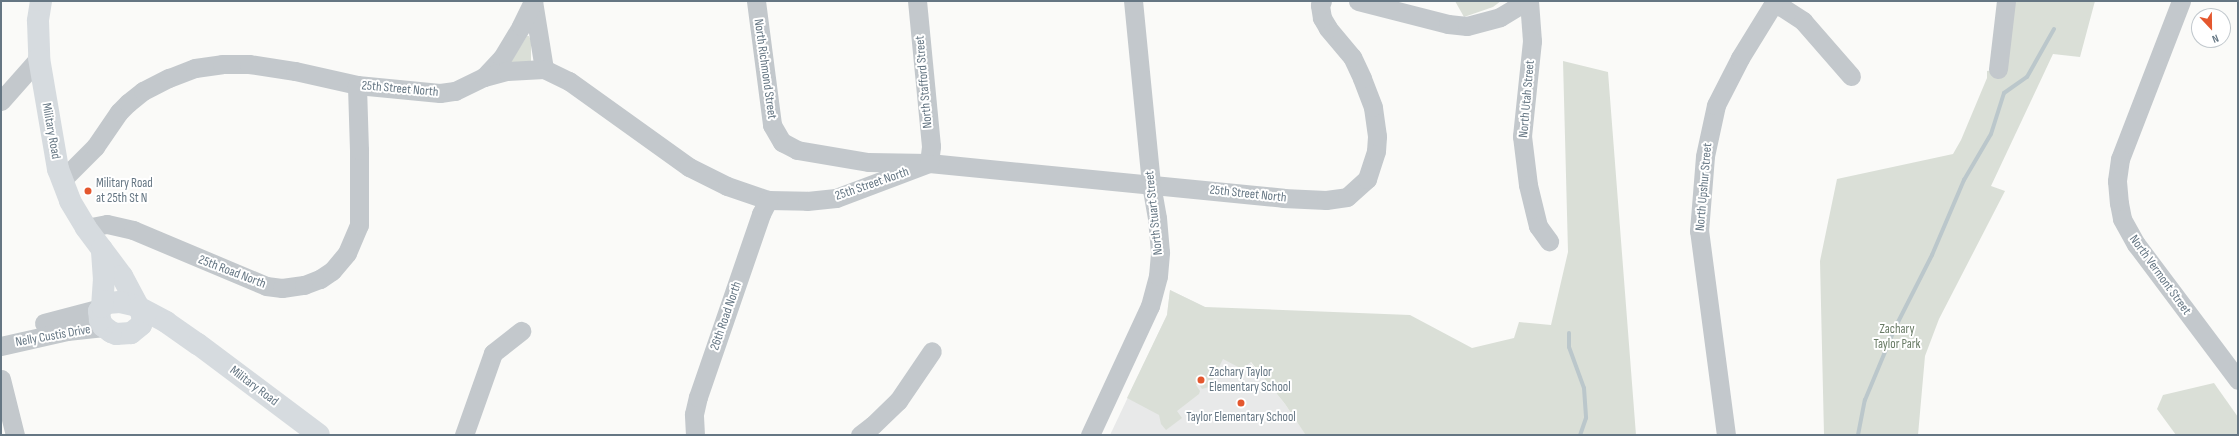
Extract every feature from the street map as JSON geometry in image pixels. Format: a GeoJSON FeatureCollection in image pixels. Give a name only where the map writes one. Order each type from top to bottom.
{"type":"FeatureCollection","features":[{"type":"Feature","properties":{"kind":"main road","name":"Military Road"},"geometry":{"type":"LineString","coordinates":[[41,1],[38,21],[39,58],[50,131],[62,180],[70,201],[86,228],[122,276],[139,307],[166,322],[309,432]]}},
{"type":"Feature","properties":{"kind":"main road"},"geometry":{"type":"LineString","coordinates":[[102,249],[104,280],[102,314],[116,334],[131,333],[187,338]]}},
{"type":"Feature","properties":{"kind":"main road"},"geometry":{"type":"LineString","coordinates":[[102,314],[108,303],[120,302],[139,307],[143,318],[141,325],[131,333]]}},
{"type":"Feature","properties":{"kind":"street"},"geometry":{"type":"LineString","coordinates":[[533,1],[544,69]]}},
{"type":"Feature","properties":{"kind":"street"},"geometry":{"type":"LineString","coordinates":[[484,77],[502,58],[522,26],[533,1]]}},
{"type":"Feature","properties":{"kind":"street","name":"North Richmond Street"},"geometry":{"type":"LineString","coordinates":[[756,1],[772,125],[782,142],[797,150],[868,162]]}},
{"type":"Feature","properties":{"kind":"street","name":"North Stafford Street"},"geometry":{"type":"LineString","coordinates":[[917,1],[930,146],[929,163]]}},
{"type":"Feature","properties":{"kind":"street","name":"North Stuart Street"},"geometry":{"type":"LineString","coordinates":[[1090,435],[1150,306],[1158,276],[1160,252],[1155,197],[1151,184],[1134,1]]}},
{"type":"Feature","properties":{"kind":"street","name":"25th Street North"},"geometry":{"type":"LineString","coordinates":[[868,162],[929,163],[1283,198],[1326,200],[1347,197],[1367,179],[1376,151],[1374,107],[1352,57],[1322,18],[1320,5],[1322,1]]}},
{"type":"Feature","properties":{"kind":"street"},"geometry":{"type":"LineString","coordinates":[[1358,1],[1448,24],[1467,26],[1500,17],[1528,1]]}},
{"type":"Feature","properties":{"kind":"street","name":"North Utah Street"},"geometry":{"type":"LineString","coordinates":[[1528,1],[1532,41],[1522,136],[1528,186],[1538,226],[1549,241]]}},
{"type":"Feature","properties":{"kind":"street"},"geometry":{"type":"LineString","coordinates":[[1774,1],[1803,21],[1851,76]]}},
{"type":"Feature","properties":{"kind":"street","name":"North Upshur Street"},"geometry":{"type":"LineString","coordinates":[[1726,435],[1699,232],[1705,156],[1716,105],[1740,58],[1774,1]]}},
{"type":"Feature","properties":{"kind":"street"},"geometry":{"type":"LineString","coordinates":[[1998,69],[2006,1]]}},
{"type":"Feature","properties":{"kind":"street","name":"North Vermont Street"},"geometry":{"type":"LineString","coordinates":[[2181,1],[2122,153],[2117,181],[2119,203],[2122,219],[2136,244],[2238,380]]}},
{"type":"Feature","properties":{"kind":"street"},"geometry":{"type":"LineString","coordinates":[[1,101],[39,58]]}},
{"type":"Feature","properties":{"kind":"street","name":"25th Street North"},"geometry":{"type":"LineString","coordinates":[[62,180],[95,147],[118,112],[143,91],[168,78],[195,68],[222,64],[249,64],[296,71],[357,85],[440,93],[455,91],[484,77],[506,71],[544,69],[569,81],[689,167],[728,186],[768,200],[807,202],[836,198],[929,163]]}},
{"type":"Feature","properties":{"kind":"street","name":"25th Road North"},"geometry":{"type":"LineString","coordinates":[[86,228],[107,224],[133,230],[266,286],[282,288],[304,285],[320,279],[332,270],[348,252],[359,225],[360,157],[357,85]]}},
{"type":"Feature","properties":{"kind":"street","name":"26th Road North"},"geometry":{"type":"LineString","coordinates":[[695,435],[694,414],[698,397],[761,214],[768,200]]}},
{"type":"Feature","properties":{"kind":"street","name":"Nelly Custis Drive"},"geometry":{"type":"LineString","coordinates":[[1,333],[102,314]]}},
{"type":"Feature","properties":{"kind":"street","name":"Nelly Custis Drive"},"geometry":{"type":"LineString","coordinates":[[1,346],[67,331],[102,314]]}},
{"type":"Feature","properties":{"kind":"street"},"geometry":{"type":"LineString","coordinates":[[464,435],[493,353],[521,331]]}},
{"type":"Feature","properties":{"kind":"street"},"geometry":{"type":"LineString","coordinates":[[860,435],[873,425],[898,401],[932,351]]}},
{"type":"Feature","properties":{"kind":"street"},"geometry":{"type":"LineString","coordinates":[[1,379],[15,435]]}},
{"type":"Feature","properties":{"kind":"shaded area","name":"Zachary Taylor Elementary School"},"geometry":{"type":"Polygon","coordinates":[[[1170,290],[1205,307],[1285,404],[1306,435],[1110,435],[1167,315],[1170,290]]]}},
{"type":"Feature","properties":{"kind":"green space"},"geometry":{"type":"Polygon","coordinates":[[[1455,1],[1501,1],[1493,7],[1464,17],[1455,1]]]}},
{"type":"Feature","properties":{"kind":"green space","name":"Zachary Taylor Park"},"geometry":{"type":"Polygon","coordinates":[[[2013,1],[2095,1],[2080,57],[2053,54],[1991,186],[2005,191],[1939,319],[1925,356],[1918,435],[1824,435],[1820,261],[1837,179],[1953,154],[1961,140],[1987,78],[1987,71],[1999,69],[2013,1]]]}},
{"type":"Feature","properties":{"kind":"green space"},"geometry":{"type":"Polygon","coordinates":[[[527,36],[529,36],[531,41],[531,62],[510,63],[527,36]]]}},
{"type":"Feature","properties":{"kind":"green space"},"geometry":{"type":"Polygon","coordinates":[[[1563,61],[1608,72],[1636,435],[1304,435],[1305,434],[1285,404],[1251,362],[1242,369],[1223,359],[1209,387],[1202,389],[1198,383],[1196,385],[1200,391],[1199,394],[1177,411],[1182,418],[1166,430],[1161,424],[1159,415],[1127,398],[1167,315],[1170,290],[1205,307],[1410,315],[1472,348],[1514,338],[1519,322],[1551,325],[1568,252],[1563,61]]]}},
{"type":"Feature","properties":{"kind":"green space"},"geometry":{"type":"Polygon","coordinates":[[[2214,383],[2238,417],[2238,435],[2176,435],[2157,409],[2163,395],[2214,383]]]}},
{"type":"Feature","properties":{"kind":"waterway"},"geometry":{"type":"LineString","coordinates":[[1858,435],[1865,400],[1895,328],[1932,255],[1964,180],[1991,134],[2004,93],[2027,77],[2054,29]]}},
{"type":"Feature","properties":{"kind":"waterway"},"geometry":{"type":"LineString","coordinates":[[1569,333],[1569,347],[1584,388],[1586,418],[1580,435]]}},
{"type":"Feature","properties":{"kind":"place","name":"Military Road at 25th St N"},"geometry":{"type":"Point","coordinates":[88,191]}},
{"type":"Feature","properties":{"kind":"place","name":"Zachary Taylor Elementary School"},"geometry":{"type":"Point","coordinates":[1201,380]}},
{"type":"Feature","properties":{"kind":"place","name":"Taylor Elementary School"},"geometry":{"type":"Point","coordinates":[1241,403]}}]}
